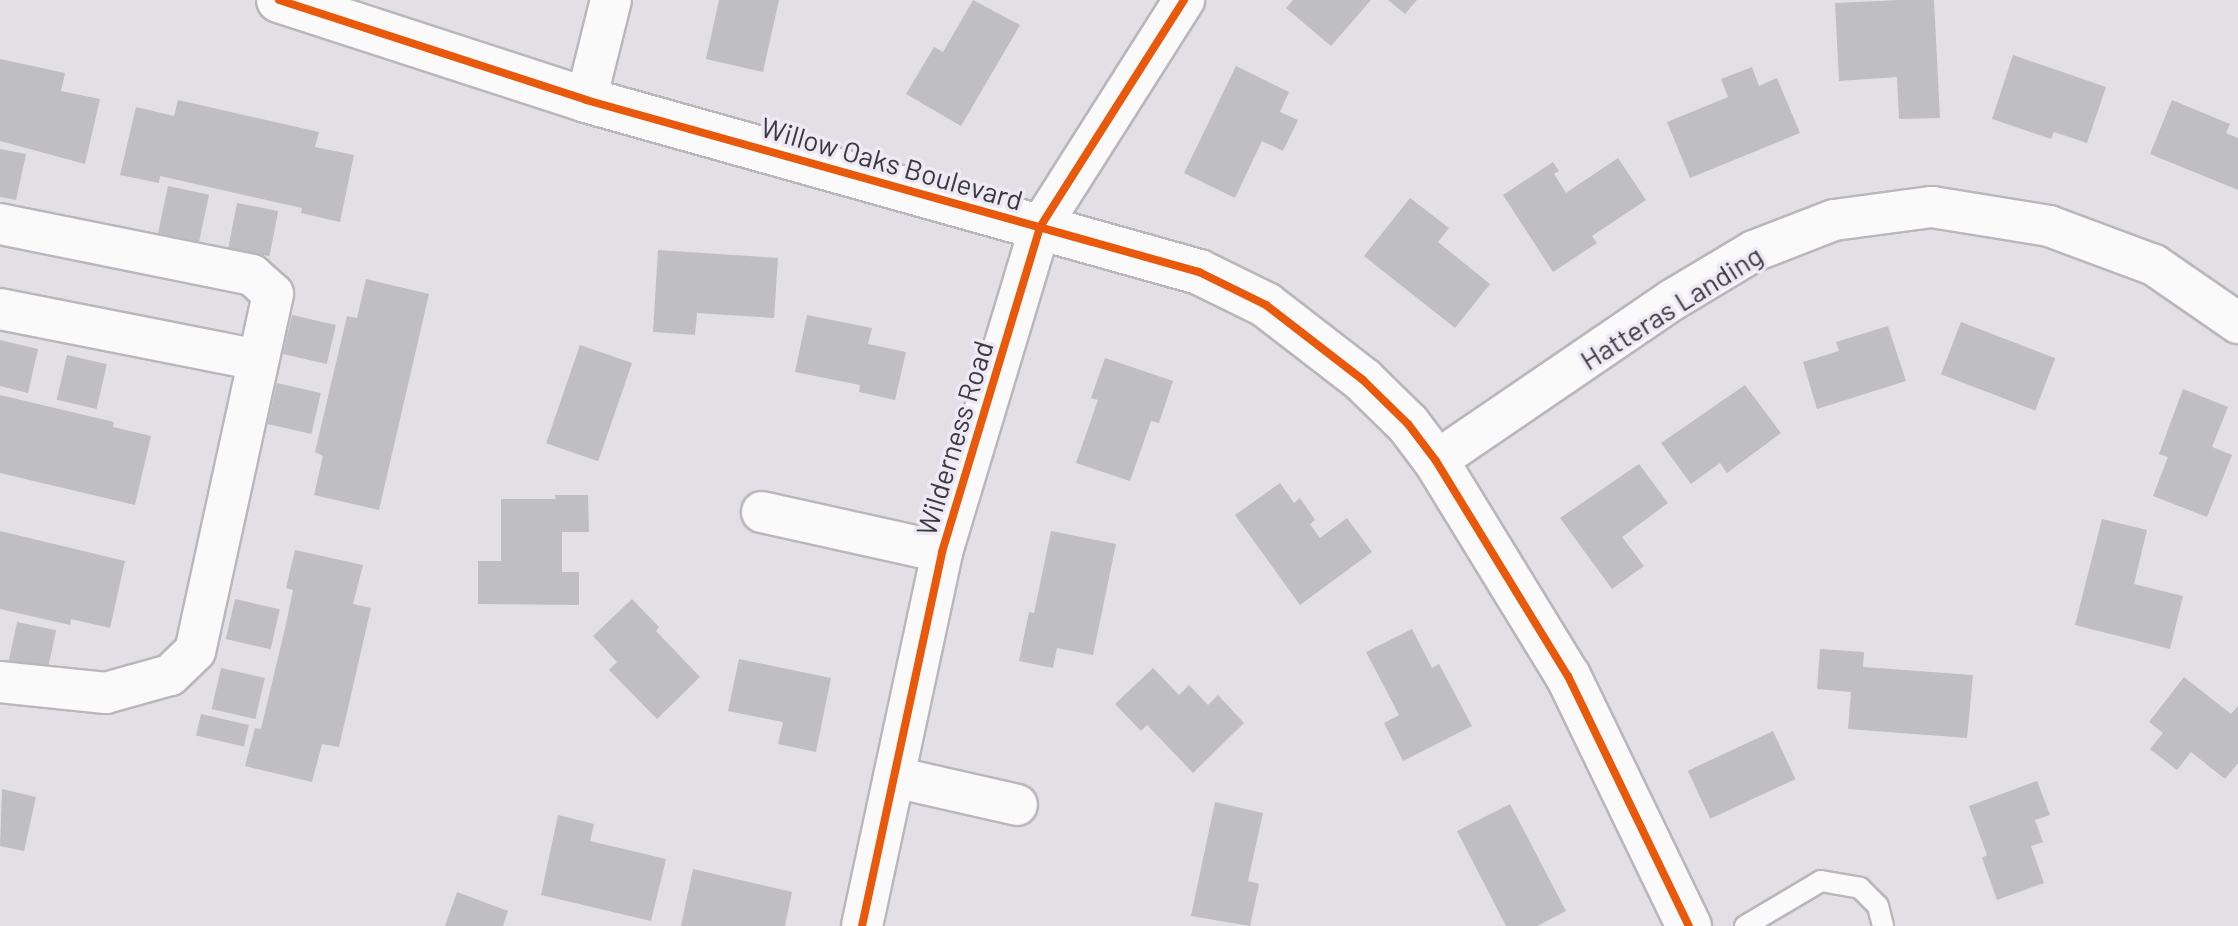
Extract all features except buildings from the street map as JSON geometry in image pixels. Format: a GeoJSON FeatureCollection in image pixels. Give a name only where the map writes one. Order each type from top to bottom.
{"type":"FeatureCollection","features":[{"type":"Feature","properties":{"kind":"street","name":"Willow Oaks Boulevard"},"geometry":{"type":"LineString","coordinates":[[279,0],[586,100],[1199,272],[1266,305],[1363,380],[1408,424],[1436,461],[1568,676],[1689,926]]}},
{"type":"Feature","properties":{"kind":"street"},"geometry":{"type":"LineString","coordinates":[[586,100],[611,0]]}},
{"type":"Feature","properties":{"kind":"street","name":"Wilderness Road"},"geometry":{"type":"LineString","coordinates":[[862,926],[942,552],[1040,227],[1184,0]]}},
{"type":"Feature","properties":{"kind":"street","name":"Hatteras Landing"},"geometry":{"type":"LineString","coordinates":[[1436,461],[1672,300],[1754,251],[1834,220],[1932,207],[2049,226],[2154,265],[2238,323]]}},
{"type":"Feature","properties":{"kind":"street"},"geometry":{"type":"LineString","coordinates":[[0,224],[252,275],[273,294],[195,651],[170,675],[106,693],[0,682]]}},
{"type":"Feature","properties":{"kind":"street"},"geometry":{"type":"LineString","coordinates":[[0,309],[258,360]]}},
{"type":"Feature","properties":{"kind":"street"},"geometry":{"type":"LineString","coordinates":[[762,512],[942,552]]}},
{"type":"Feature","properties":{"kind":"street"},"geometry":{"type":"LineString","coordinates":[[894,777],[1017,805]]}},
{"type":"Feature","properties":{"kind":"lane"},"geometry":{"type":"LineString","coordinates":[[1745,926],[1821,881],[1860,888],[1878,906],[1883,926]]}},
{"type":"Feature","properties":{"kind":"cycle path"},"geometry":{"type":"LineString","coordinates":[[279,0],[586,100],[1199,272],[1266,305],[1363,380],[1408,424],[1436,461],[1568,676],[1689,926]]}},
{"type":"Feature","properties":{"kind":"cycle path"},"geometry":{"type":"LineString","coordinates":[[862,926],[942,552],[1040,227],[1184,0]]}}]}
